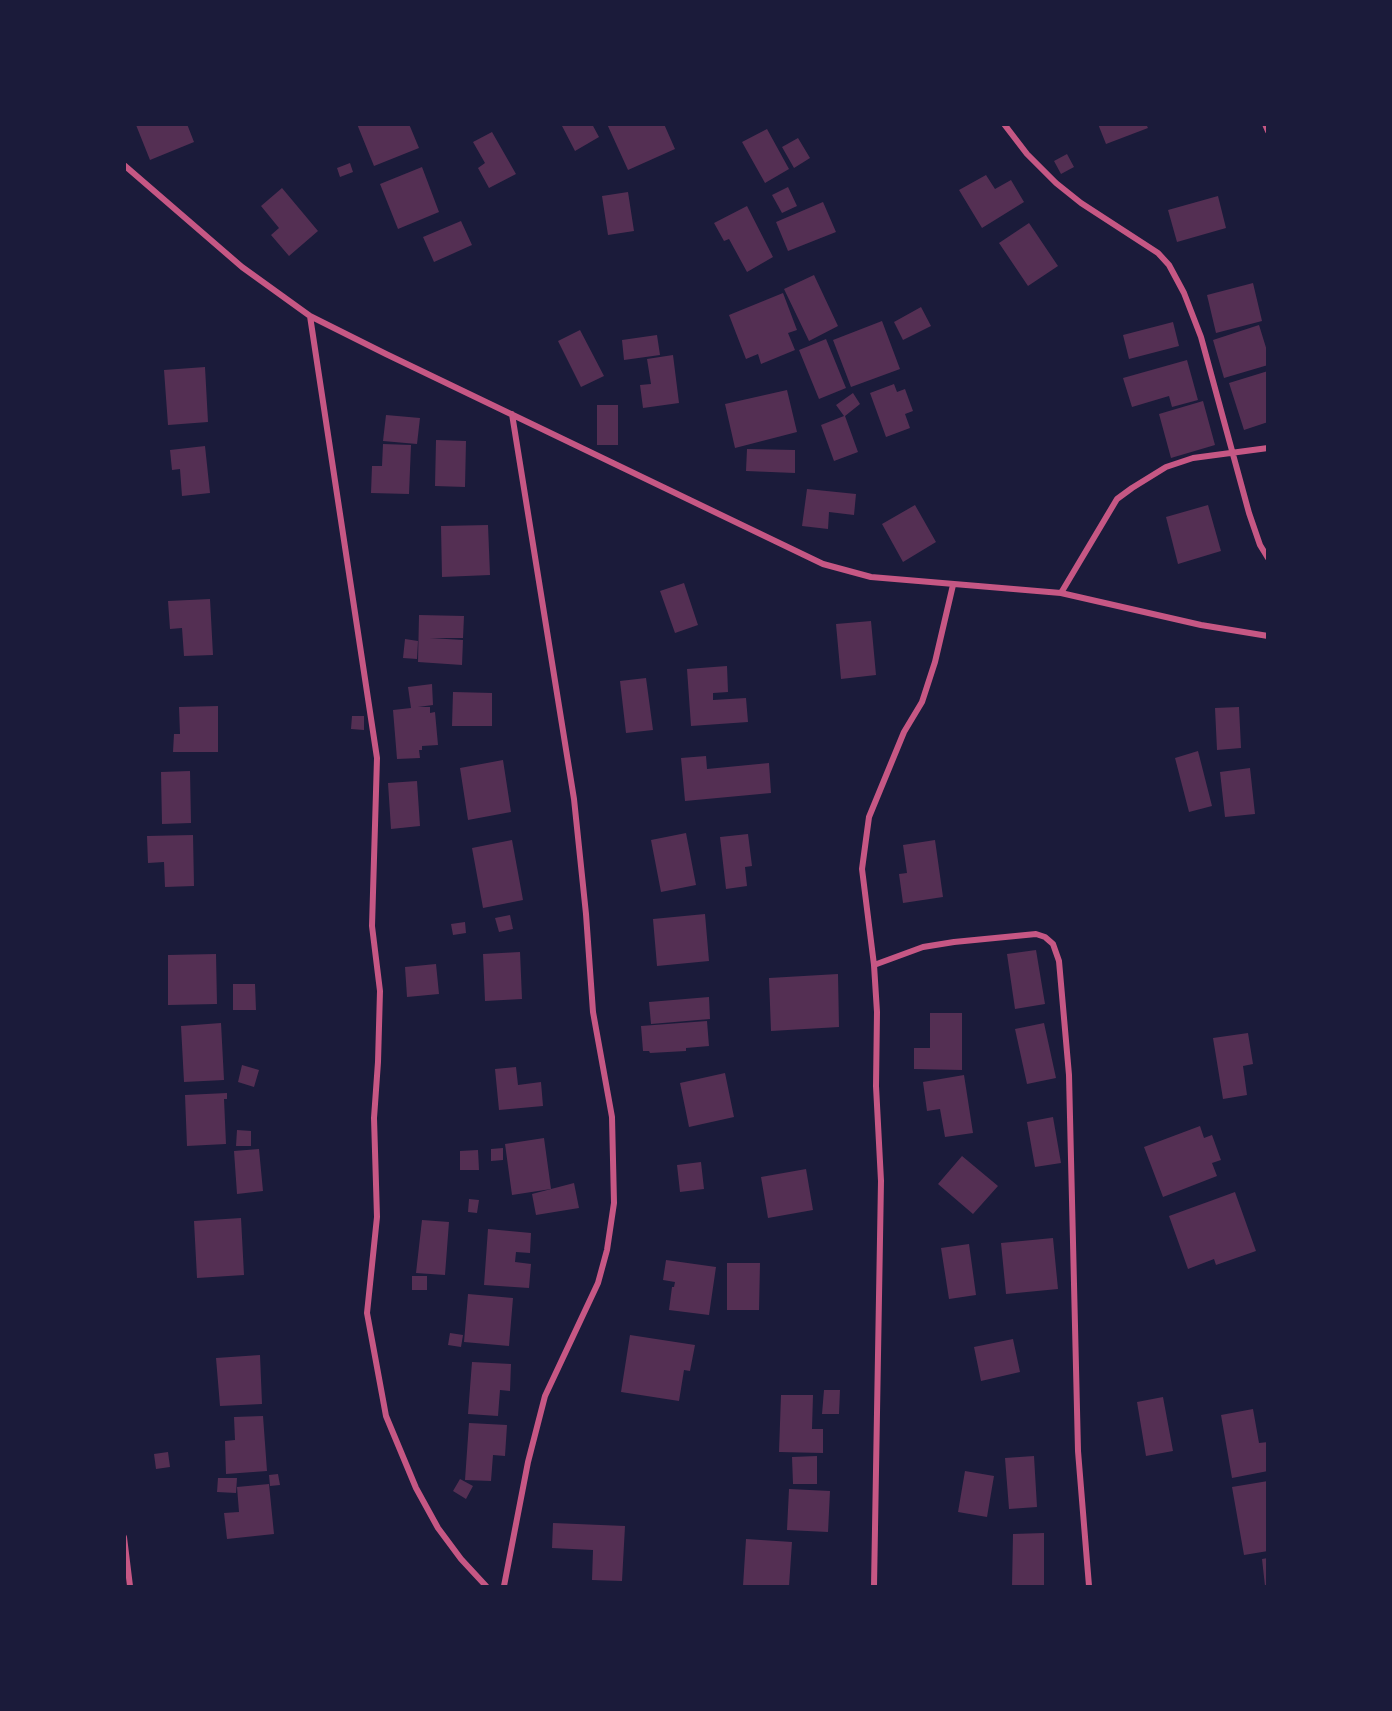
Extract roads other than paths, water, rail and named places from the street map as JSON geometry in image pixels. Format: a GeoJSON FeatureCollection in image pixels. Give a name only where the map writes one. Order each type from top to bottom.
{"type":"FeatureCollection","features":[{"type":"Feature","properties":{"kind":"street"},"geometry":{"type":"LineString","coordinates":[[1004,124],[1026,154],[1056,183],[1081,203],[1158,253],[1169,265],[1184,293],[1201,337],[1249,513],[1260,545],[1268,558]]}},
{"type":"Feature","properties":{"kind":"street"},"geometry":{"type":"LineString","coordinates":[[1265,124],[1268,131]]}},
{"type":"Feature","properties":{"kind":"street"},"geometry":{"type":"LineString","coordinates":[[124,165],[242,267],[310,316],[823,564],[871,577],[1061,593],[1201,625],[1268,636]]}},
{"type":"Feature","properties":{"kind":"street"},"geometry":{"type":"LineString","coordinates":[[310,316],[377,758],[372,926],[380,991],[374,1118],[377,1217],[368,1313],[386,1416],[416,1488],[438,1528],[486,1587]]}},
{"type":"Feature","properties":{"kind":"street"},"geometry":{"type":"LineString","coordinates":[[504,1587],[528,1462],[545,1396],[598,1283],[607,1250],[614,1203],[612,1117],[593,1012],[574,799],[512,414]]}},
{"type":"Feature","properties":{"kind":"street"},"geometry":{"type":"LineString","coordinates":[[1061,593],[1117,499],[1166,467],[1193,459],[1268,448]]}},
{"type":"Feature","properties":{"kind":"street"},"geometry":{"type":"LineString","coordinates":[[874,1587],[881,1181],[876,1086],[877,1012],[874,965],[862,869],[869,817],[904,732],[922,702],[935,662],[953,585]]}},
{"type":"Feature","properties":{"kind":"street"},"geometry":{"type":"LineString","coordinates":[[874,965],[923,947],[1036,934],[1045,937],[1053,944],[1059,961],[1070,1086],[1078,1451],[1089,1587]]}},
{"type":"Feature","properties":{"kind":"street"},"geometry":{"type":"LineString","coordinates":[[124,1537],[130,1587]]}}]}
